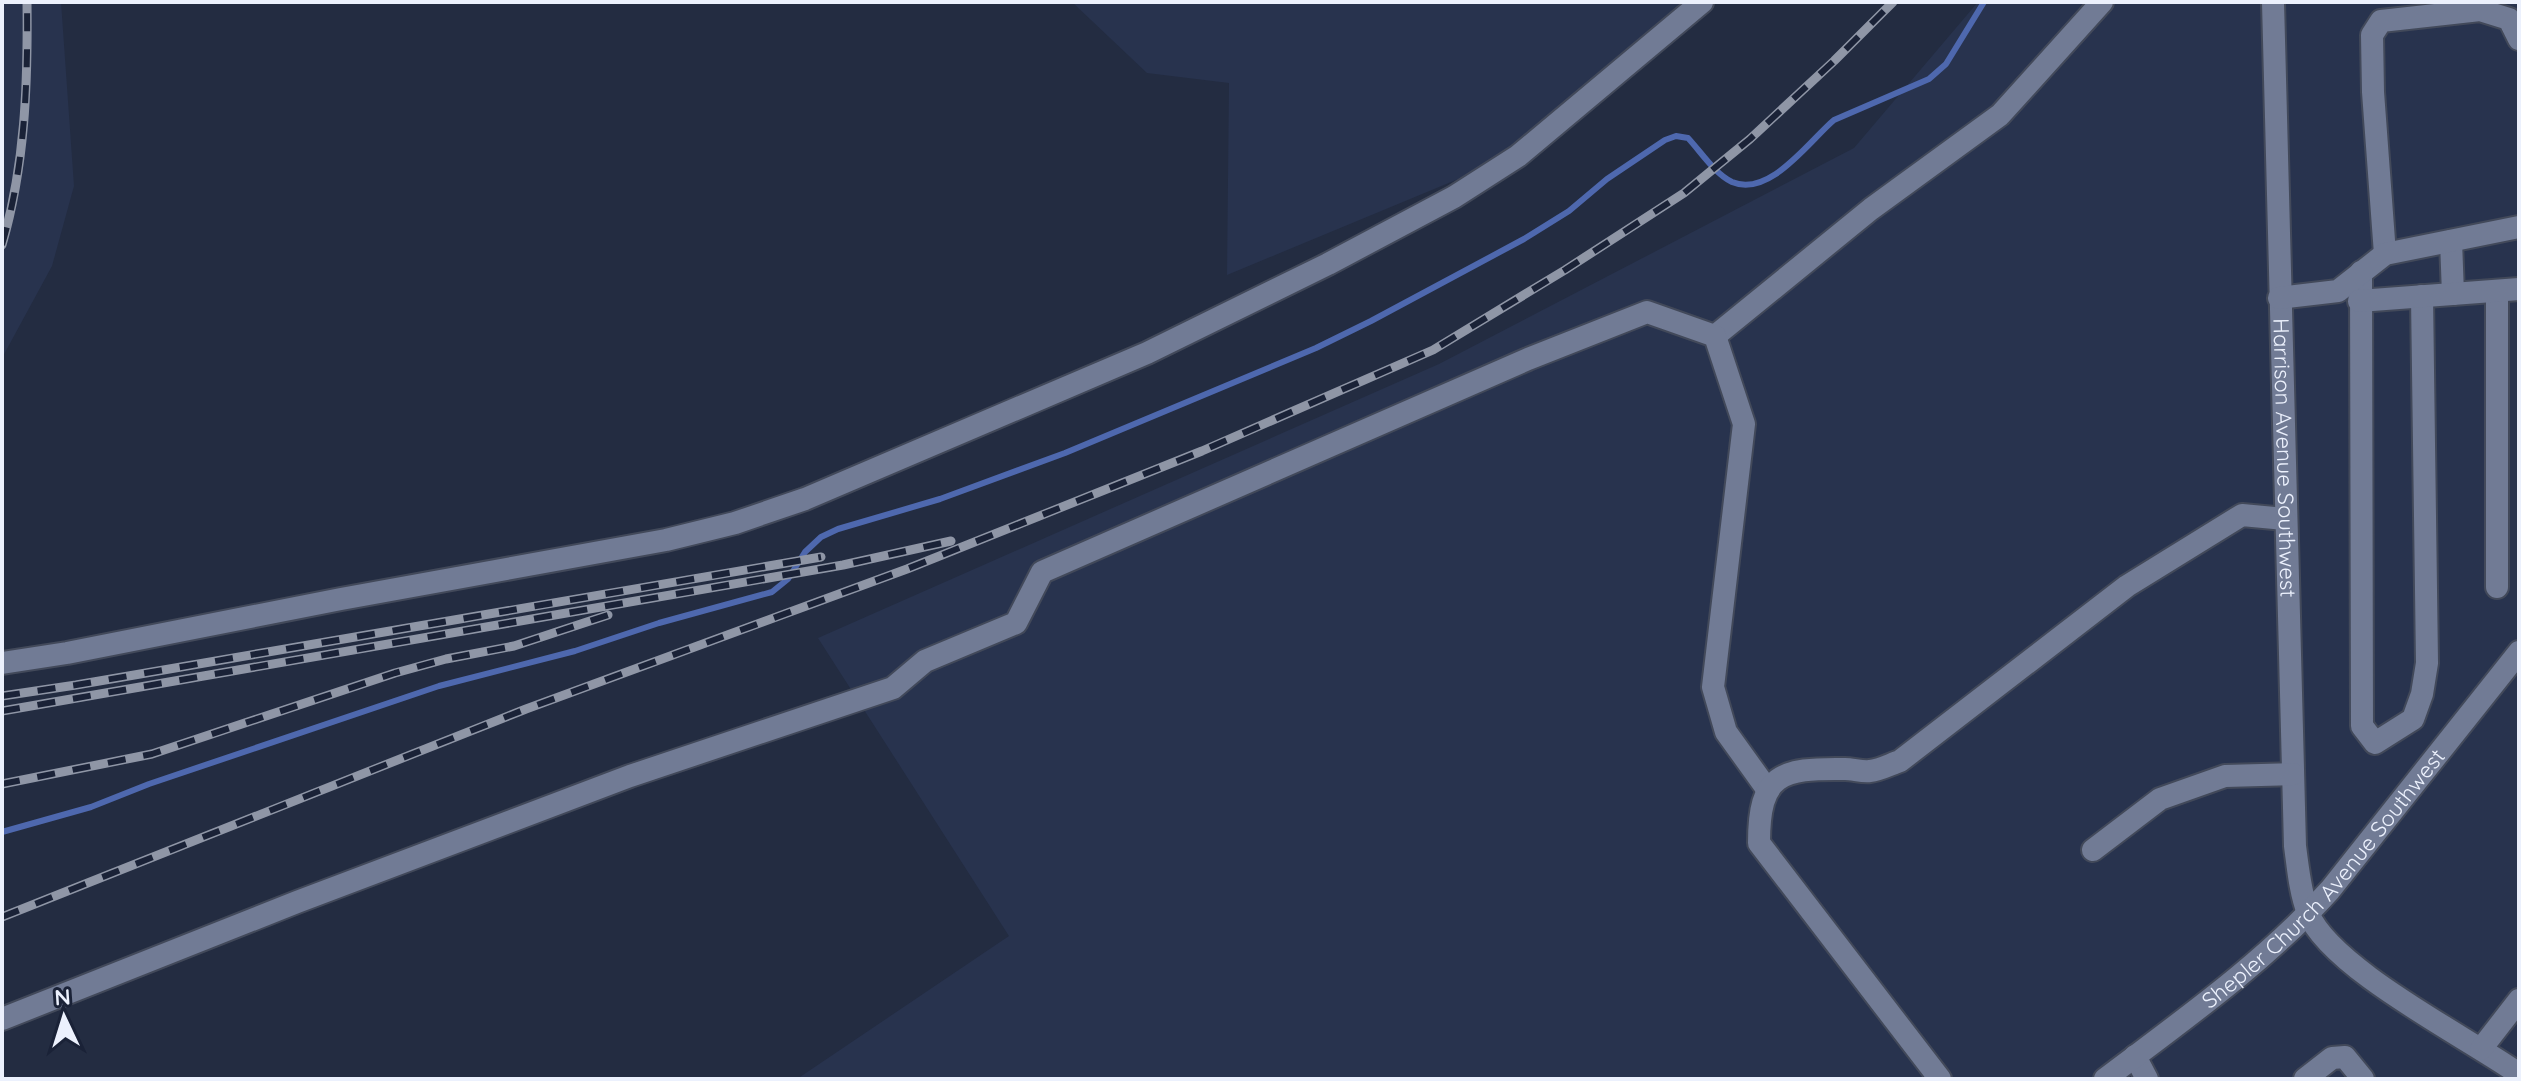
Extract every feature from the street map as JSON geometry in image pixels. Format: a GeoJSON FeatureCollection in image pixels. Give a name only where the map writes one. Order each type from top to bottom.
{"type":"FeatureCollection","features":[{"type":"Feature","properties":{"kind":"street"},"geometry":{"type":"LineString","coordinates":[[2,663],[666,540],[723,526],[805,499],[1134,359],[1454,197],[1487,178],[1538,140],[1702,2]]}},
{"type":"Feature","properties":{"kind":"street"},"geometry":{"type":"LineString","coordinates":[[1715,336],[1871,209],[2000,115],[2102,2]]}},
{"type":"Feature","properties":{"kind":"street","name":"Harrison Avenue Southwest"},"geometry":{"type":"LineString","coordinates":[[2273,2],[2295,846],[2309,914]]}},
{"type":"Feature","properties":{"kind":"street"},"geometry":{"type":"LineString","coordinates":[[2385,254],[2372,35],[2381,21],[2480,10],[2509,19],[2519,39]]}},
{"type":"Feature","properties":{"kind":"street"},"geometry":{"type":"LineString","coordinates":[[2279,298],[2338,291],[2385,254],[2519,227]]}},
{"type":"Feature","properties":{"kind":"street"},"geometry":{"type":"LineString","coordinates":[[2451,241],[2453,294]]}},
{"type":"Feature","properties":{"kind":"street"},"geometry":{"type":"LineString","coordinates":[[2361,272],[2362,726],[2375,743],[2413,719],[2422,694],[2427,663],[2422,296]]}},
{"type":"Feature","properties":{"kind":"street"},"geometry":{"type":"LineString","coordinates":[[2359,301],[2508,290],[2497,587]]}},
{"type":"Feature","properties":{"kind":"street"},"geometry":{"type":"LineString","coordinates":[[2,1019],[297,902],[615,782],[893,688],[925,661],[1016,623],[1042,572],[1543,353],[1647,312],[1715,336]]}},
{"type":"Feature","properties":{"kind":"street"},"geometry":{"type":"LineString","coordinates":[[1715,336],[1744,424],[1713,687],[1726,732],[1767,789]]}},
{"type":"Feature","properties":{"kind":"street"},"geometry":{"type":"LineString","coordinates":[[1940,1079],[1759,843],[1759,816],[1767,789],[1784,774],[1808,770],[1871,771],[1900,761],[2127,586],[2242,515],[2285,519]]}},
{"type":"Feature","properties":{"kind":"street","name":"Shepler Church Avenue Southwest"},"geometry":{"type":"LineString","coordinates":[[2105,1079],[2272,950],[2309,914],[2519,652]]}},
{"type":"Feature","properties":{"kind":"street"},"geometry":{"type":"LineString","coordinates":[[2093,850],[2160,799],[2225,776],[2293,774]]}},
{"type":"Feature","properties":{"kind":"street"},"geometry":{"type":"LineString","coordinates":[[2309,914],[2321,933],[2387,990],[2519,1074]]}},
{"type":"Feature","properties":{"kind":"street"},"geometry":{"type":"LineString","coordinates":[[2481,1049],[2519,1000]]}},
{"type":"Feature","properties":{"kind":"street"},"geometry":{"type":"LineString","coordinates":[[2135,1056],[2147,1079]]}},
{"type":"Feature","properties":{"kind":"street"},"geometry":{"type":"LineString","coordinates":[[2305,1079],[2332,1058],[2345,1057],[2363,1079]]}},
{"type":"Feature","properties":{"kind":"shaded area"},"geometry":{"type":"Polygon","coordinates":[[[2,2],[61,2],[74,186],[52,266],[2,358],[2,2]]]}},
{"type":"Feature","properties":{"kind":"shaded area"},"geometry":{"type":"Polygon","coordinates":[[[1072,2],[1682,2],[1504,160],[1227,275],[1229,83],[1147,73],[1072,2]]]}},
{"type":"Feature","properties":{"kind":"shaded area"},"geometry":{"type":"Polygon","coordinates":[[[1978,2],[2519,2],[2519,1079],[797,1079],[1009,936],[818,638],[1439,364],[1854,148],[1978,2]]]}},
{"type":"Feature","properties":{"kind":"waterway"},"geometry":{"type":"LineString","coordinates":[[2,832],[91,807],[149,784],[439,686],[575,651],[659,623],[772,592],[788,579],[805,552],[821,537],[838,529],[940,499],[1065,453],[1316,348],[1371,321],[1524,239],[1569,211],[1607,179],[1665,140],[1676,136],[1688,138],[1714,168],[1732,182],[1746,185],[1761,182],[1788,164],[1834,120],[1929,79],[1946,64],[1984,2]]}},
{"type":"Feature","properties":{"kind":"railway"},"geometry":{"type":"LineString","coordinates":[[2,245],[16,185],[24,125],[27,2]]}},
{"type":"Feature","properties":{"kind":"railway"},"geometry":{"type":"LineString","coordinates":[[2,917],[526,709],[907,569],[1202,451],[1433,350],[1684,193],[1750,139],[1893,2]]}},
{"type":"Feature","properties":{"kind":"railway"},"geometry":{"type":"LineString","coordinates":[[2,711],[843,565],[951,541]]}},
{"type":"Feature","properties":{"kind":"railway"},"geometry":{"type":"LineString","coordinates":[[2,696],[821,557]]}},
{"type":"Feature","properties":{"kind":"railway"},"geometry":{"type":"LineString","coordinates":[[2,784],[152,754],[395,673],[514,646],[608,615]]}}]}
